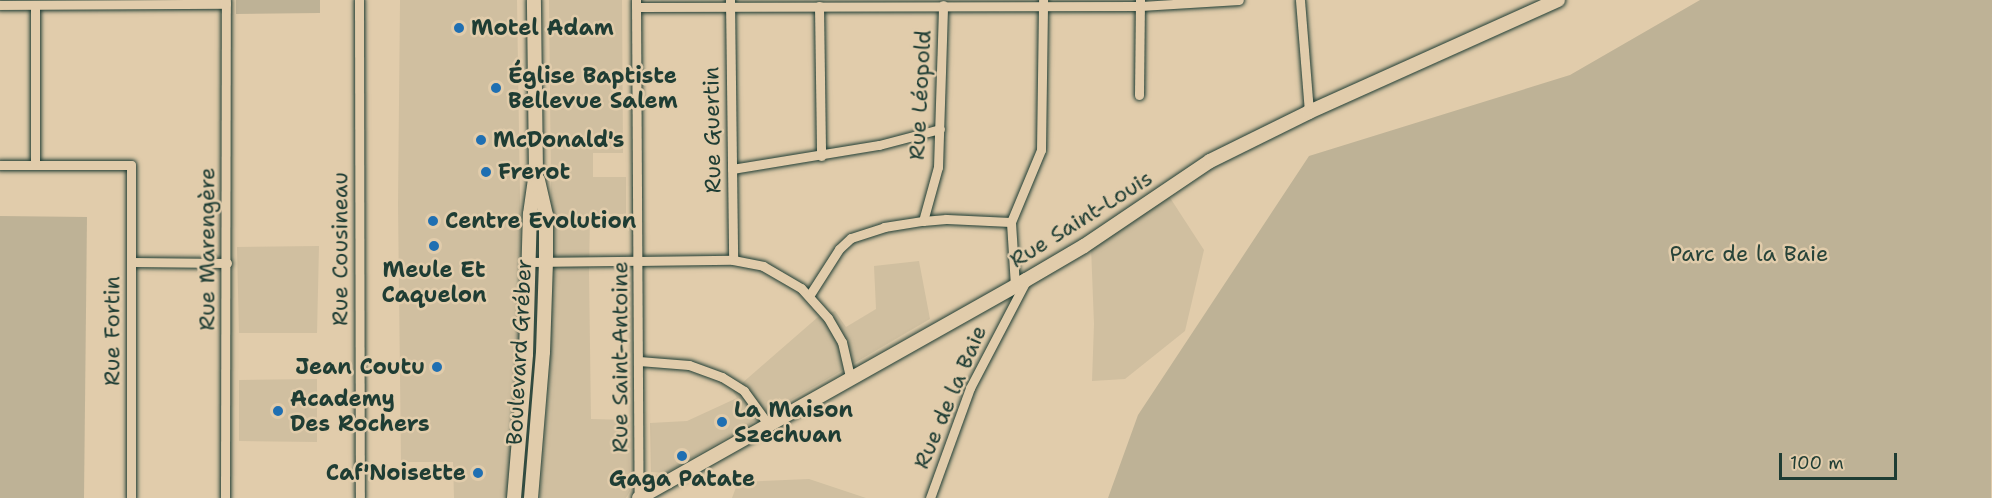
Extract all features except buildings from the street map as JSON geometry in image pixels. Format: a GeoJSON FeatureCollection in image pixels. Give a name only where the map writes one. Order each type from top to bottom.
{"type":"FeatureCollection","features":[{"type":"Feature","properties":{"kind":"street","name":"Rue Cousineau"},"geometry":{"type":"LineString","coordinates":[[359,0],[360,498]]}},
{"type":"Feature","properties":{"kind":"street","name":"Boulevard Gréber"},"geometry":{"type":"LineString","coordinates":[[514,498],[526,354],[530,214],[536,172],[534,0]]}},
{"type":"Feature","properties":{"kind":"street"},"geometry":{"type":"LineString","coordinates":[[636,4],[730,3],[819,6],[1239,0]]}},
{"type":"Feature","properties":{"kind":"street"},"geometry":{"type":"LineString","coordinates":[[1300,0],[1309,112]]}},
{"type":"Feature","properties":{"kind":"street","name":"Rue Saint-Louis"},"geometry":{"type":"LineString","coordinates":[[639,498],[1084,246],[1210,161],[1309,112],[1558,0]]}},
{"type":"Feature","properties":{"kind":"street"},"geometry":{"type":"LineString","coordinates":[[0,5],[226,2]]}},
{"type":"Feature","properties":{"kind":"street","name":"Rue Marengère"},"geometry":{"type":"LineString","coordinates":[[225,498],[226,2]]}},
{"type":"Feature","properties":{"kind":"street","name":"Rue Guertin"},"geometry":{"type":"LineString","coordinates":[[730,3],[733,260]]}},
{"type":"Feature","properties":{"kind":"street"},"geometry":{"type":"LineString","coordinates":[[1021,283],[1011,222],[1041,150],[1043,3]]}},
{"type":"Feature","properties":{"kind":"street"},"geometry":{"type":"LineString","coordinates":[[1139,94],[1140,3]]}},
{"type":"Feature","properties":{"kind":"street","name":"Rue Saint-Antoine"},"geometry":{"type":"LineString","coordinates":[[636,4],[639,498]]}},
{"type":"Feature","properties":{"kind":"street"},"geometry":{"type":"LineString","coordinates":[[0,165],[35,165],[35,5]]}},
{"type":"Feature","properties":{"kind":"street","name":"Rue Léopold"},"geometry":{"type":"LineString","coordinates":[[923,221],[938,167],[944,5]]}},
{"type":"Feature","properties":{"kind":"street"},"geometry":{"type":"LineString","coordinates":[[819,6],[821,156]]}},
{"type":"Feature","properties":{"kind":"street"},"geometry":{"type":"LineString","coordinates":[[732,169],[879,145],[940,129]]}},
{"type":"Feature","properties":{"kind":"street","name":"Rue Fortin"},"geometry":{"type":"LineString","coordinates":[[35,165],[131,165],[131,498]]}},
{"type":"Feature","properties":{"kind":"street","name":"Boulevard Gréber"},"geometry":{"type":"LineString","coordinates":[[531,498],[543,352],[546,262],[546,215],[536,172]]}},
{"type":"Feature","properties":{"kind":"street"},"geometry":{"type":"LineString","coordinates":[[809,296],[838,249],[851,238],[884,227],[923,221],[946,219],[1011,222]]}},
{"type":"Feature","properties":{"kind":"street"},"geometry":{"type":"LineString","coordinates":[[530,262],[733,260],[763,266],[782,276],[809,296],[828,318],[842,342],[851,380]]}},
{"type":"Feature","properties":{"kind":"street"},"geometry":{"type":"LineString","coordinates":[[132,262],[227,262]]}},
{"type":"Feature","properties":{"kind":"street","name":"Rue de la Baie"},"geometry":{"type":"LineString","coordinates":[[930,498],[970,388],[1021,283]]}},
{"type":"Feature","properties":{"kind":"street"},"geometry":{"type":"LineString","coordinates":[[639,362],[689,365],[722,377],[744,391],[768,424]]}},
{"type":"Feature","properties":{"kind":"shaded area"},"geometry":{"type":"Polygon","coordinates":[[[400,0],[517,0],[522,329],[509,498],[454,498],[453,462],[401,462],[398,205],[400,0]]]}},
{"type":"Feature","properties":{"kind":"shaded area"},"geometry":{"type":"Polygon","coordinates":[[[549,0],[622,0],[623,153],[593,153],[593,177],[626,177],[626,214],[590,214],[589,273],[591,419],[629,420],[630,491],[626,498],[540,498],[550,367],[552,274],[549,0]]]}},
{"type":"Feature","properties":{"kind":"shaded area"},"geometry":{"type":"Polygon","coordinates":[[[1165,190],[1204,250],[1185,331],[1125,379],[1092,381],[1094,324],[1091,247],[1165,190]]]}},
{"type":"Feature","properties":{"kind":"shaded area"},"geometry":{"type":"Polygon","coordinates":[[[319,246],[317,333],[239,333],[237,247],[319,246]]]}},
{"type":"Feature","properties":{"kind":"shaded area"},"geometry":{"type":"Polygon","coordinates":[[[919,261],[930,319],[666,473],[651,472],[650,423],[687,421],[737,398],[733,391],[818,317],[835,311],[846,327],[876,309],[874,266],[919,261]]]}},
{"type":"Feature","properties":{"kind":"shaded area","name":"Academy Des Rochers"},"geometry":{"type":"Polygon","coordinates":[[[317,379],[317,442],[239,441],[239,380],[317,379]]]}},
{"type":"Feature","properties":{"kind":"shaded area"},"geometry":{"type":"Polygon","coordinates":[[[809,479],[866,498],[732,498],[738,482],[809,479]]]}},
{"type":"Feature","properties":{"kind":"green space"},"geometry":{"type":"Polygon","coordinates":[[[236,0],[320,0],[320,13],[236,14],[236,0]]]}},
{"type":"Feature","properties":{"kind":"green space","name":"Parc de la Baie"},"geometry":{"type":"Polygon","coordinates":[[[1700,0],[1992,0],[1991,498],[1108,498],[1138,415],[1309,156],[1570,75],[1700,0]]]}},
{"type":"Feature","properties":{"kind":"green space"},"geometry":{"type":"Polygon","coordinates":[[[0,216],[87,217],[84,498],[0,498],[0,216]]]}},
{"type":"Feature","properties":{"kind":"place","name":"Motel Adam"},"geometry":{"type":"Point","coordinates":[459,28]}},
{"type":"Feature","properties":{"kind":"place","name":"Église Baptiste Bellevue Salem"},"geometry":{"type":"Point","coordinates":[496,88]}},
{"type":"Feature","properties":{"kind":"place","name":"McDonald's"},"geometry":{"type":"Point","coordinates":[481,140]}},
{"type":"Feature","properties":{"kind":"place","name":"Frerot"},"geometry":{"type":"Point","coordinates":[486,172]}},
{"type":"Feature","properties":{"kind":"place","name":"Centre Evolution"},"geometry":{"type":"Point","coordinates":[433,221]}},
{"type":"Feature","properties":{"kind":"place","name":"Meule Et Caquelon"},"geometry":{"type":"Point","coordinates":[434,246]}},
{"type":"Feature","properties":{"kind":"place","name":"Jean Coutu"},"geometry":{"type":"Point","coordinates":[437,367]}},
{"type":"Feature","properties":{"kind":"place","name":"Academy Des Rochers"},"geometry":{"type":"Point","coordinates":[278,411]}},
{"type":"Feature","properties":{"kind":"place","name":"La Maison Szechuan"},"geometry":{"type":"Point","coordinates":[722,422]}},
{"type":"Feature","properties":{"kind":"place","name":"Gaga Patate"},"geometry":{"type":"Point","coordinates":[682,456]}},
{"type":"Feature","properties":{"kind":"place","name":"Caf'Noisette"},"geometry":{"type":"Point","coordinates":[478,473]}}]}
